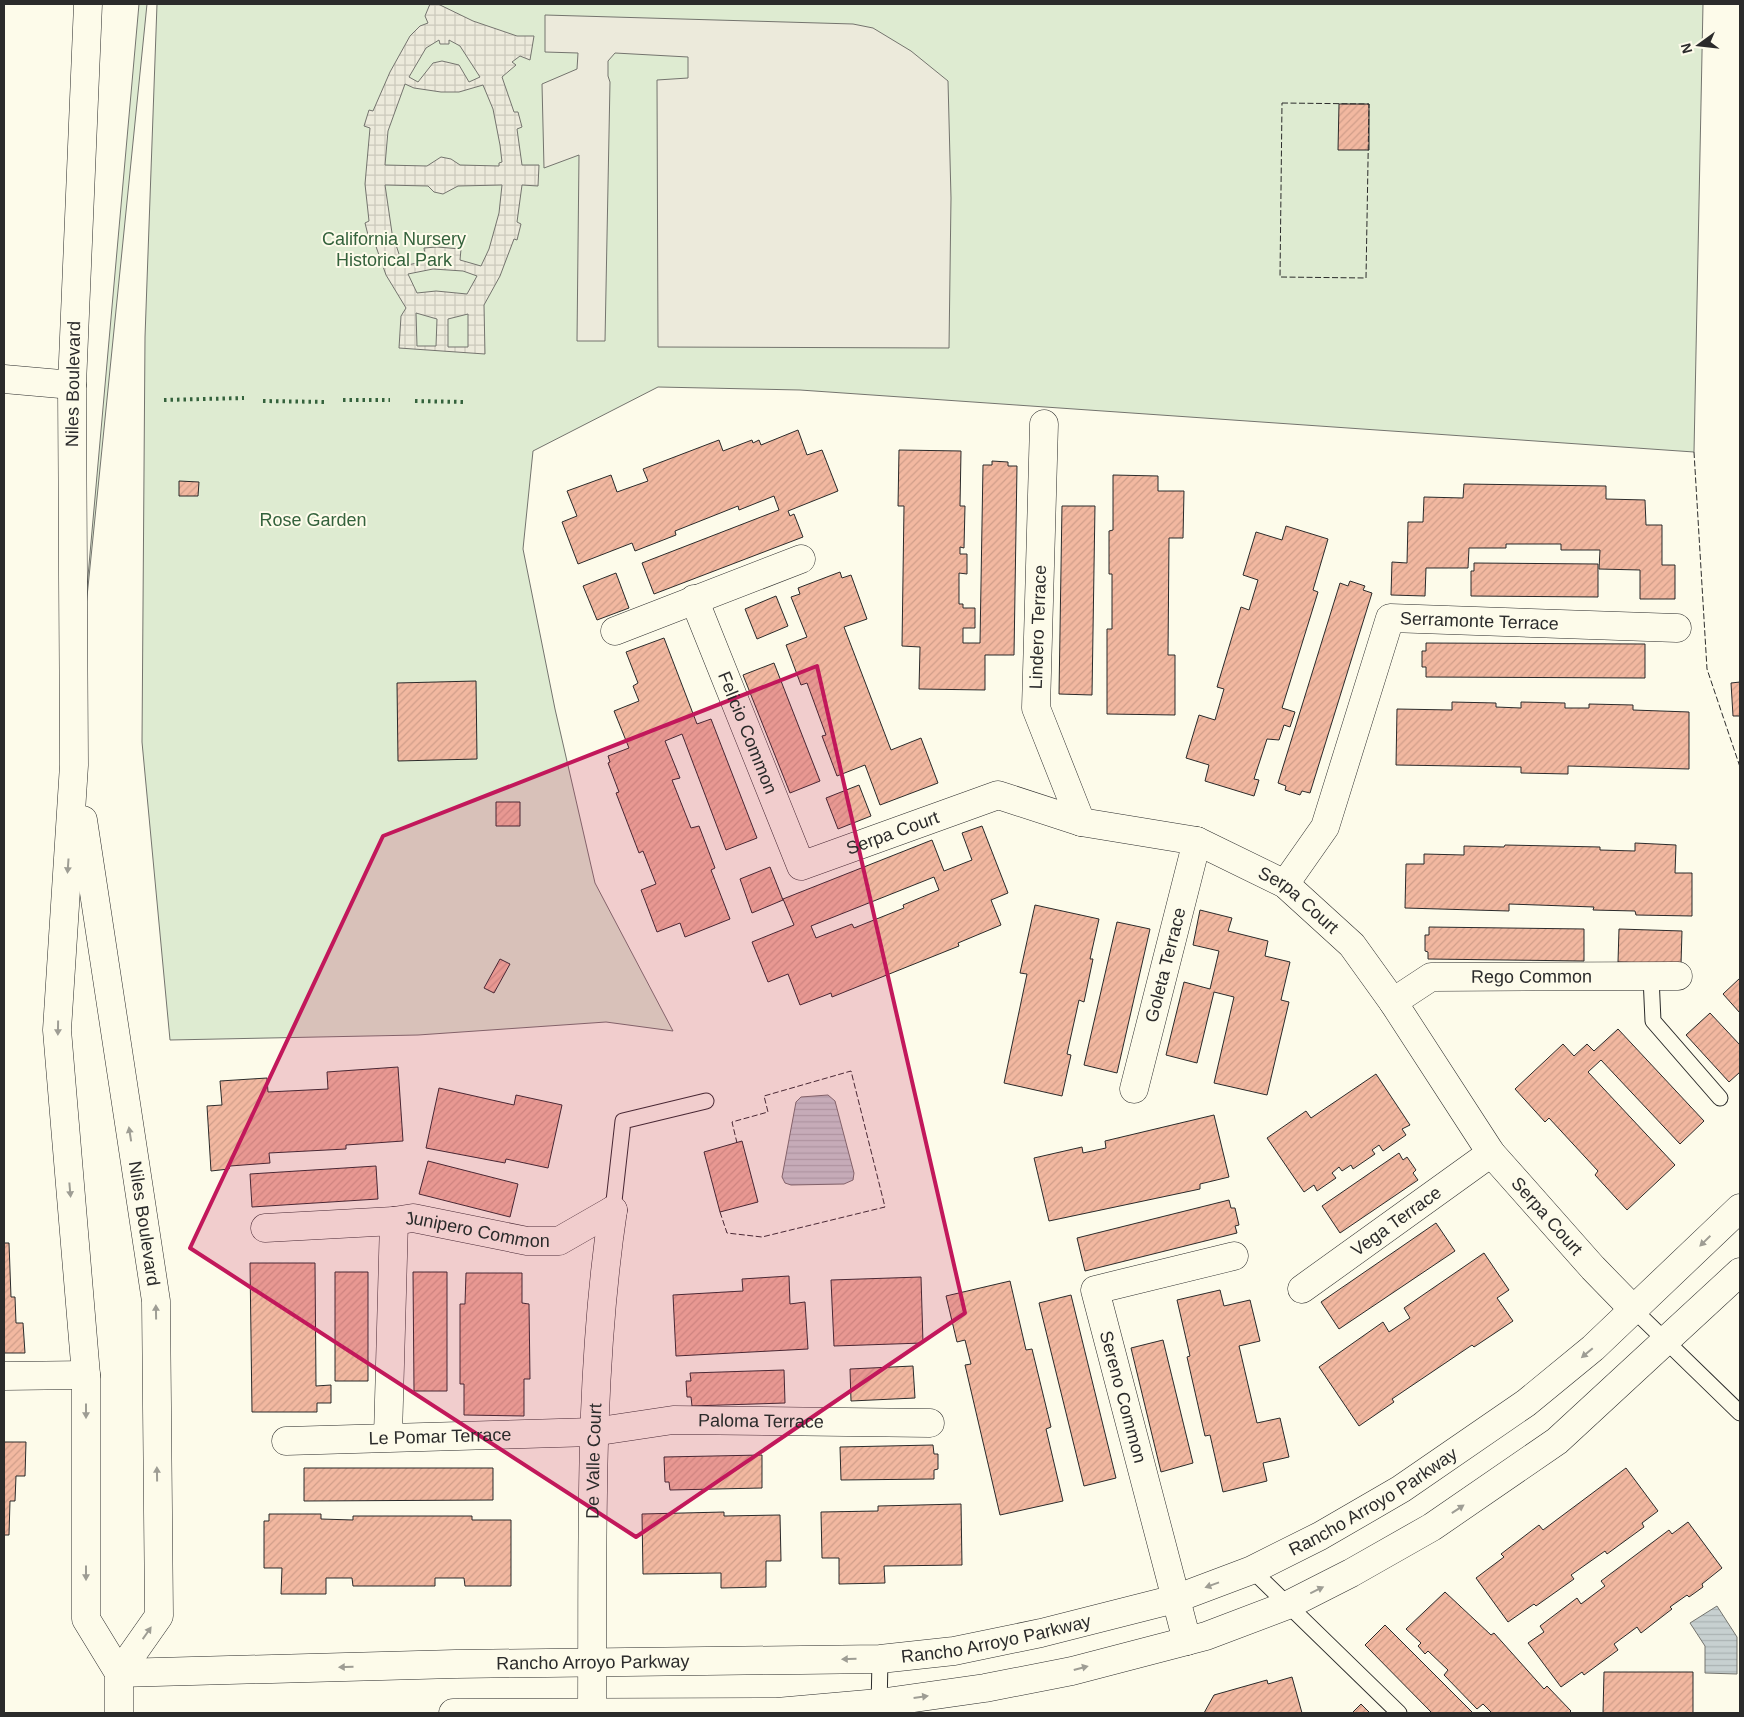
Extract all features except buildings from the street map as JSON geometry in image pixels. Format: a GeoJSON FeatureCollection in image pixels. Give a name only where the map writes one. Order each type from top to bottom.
{"type":"FeatureCollection","features":[{"type":"Feature","properties":{"kind":"street","name":"Niles Boulevard"},"geometry":{"type":"LineString","coordinates":[[74,764],[156,1301],[159,1616],[119,1673],[86,1619],[86,1375],[57,1030],[74,764],[72,384],[88,4]]}},
{"type":"Feature","properties":{"kind":"street"},"geometry":{"type":"LineString","coordinates":[[4,379],[72,384]]}},
{"type":"Feature","properties":{"kind":"street","name":"Lindero Terrace"},"geometry":{"type":"LineString","coordinates":[[1044,424],[1036,708],[1082,822]]}},
{"type":"Feature","properties":{"kind":"street"},"geometry":{"type":"LineString","coordinates":[[615,631],[801,559]]}},
{"type":"Feature","properties":{"kind":"street","name":"Felicio Common"},"geometry":{"type":"LineString","coordinates":[[694,599],[801,866]]}},
{"type":"Feature","properties":{"kind":"street","name":"Serramonte Terrace"},"geometry":{"type":"LineString","coordinates":[[1285,884],[1325,827],[1390,618],[1677,628]]}},
{"type":"Feature","properties":{"kind":"street","name":"Serpa Court"},"geometry":{"type":"LineString","coordinates":[[801,866],[998,795],[1082,822],[1197,841],[1285,884],[1352,945],[1394,1002],[1491,1153],[1593,1268],[1633,1309]]}},
{"type":"Feature","properties":{"kind":"street","name":"Goleta Terrace"},"geometry":{"type":"LineString","coordinates":[[1134,1089],[1197,841]]}},
{"type":"Feature","properties":{"kind":"street","name":"Rego Common"},"geometry":{"type":"LineString","coordinates":[[1394,1002],[1431,977],[1678,976]]}},
{"type":"Feature","properties":{"kind":"street","name":"Vega Terrace"},"geometry":{"type":"LineString","coordinates":[[1302,1289],[1491,1153]]}},
{"type":"Feature","properties":{"kind":"street","name":"Rancho Arroyo Parkway"},"geometry":{"type":"LineString","coordinates":[[119,1673],[880,1659],[954,1651],[1041,1633],[1175,1599],[1252,1570],[1320,1536],[1401,1489],[1510,1414],[1593,1348],[1740,1208]]}},
{"type":"Feature","properties":{"kind":"street","name":"Junipero Common"},"geometry":{"type":"LineString","coordinates":[[265,1228],[394,1221],[413,1218],[528,1241],[559,1241],[613,1210]]}},
{"type":"Feature","properties":{"kind":"street","name":"De Valle Court"},"geometry":{"type":"LineString","coordinates":[[592,1712],[593,1432],[602,1282],[613,1210]]}},
{"type":"Feature","properties":{"kind":"street","name":"Junipero Common"},"geometry":{"type":"LineString","coordinates":[[388,1436],[394,1221]]}},
{"type":"Feature","properties":{"kind":"street","name":"Sereno Common"},"geometry":{"type":"LineString","coordinates":[[1186,1641],[1095,1290],[1234,1256]]}},
{"type":"Feature","properties":{"kind":"street"},"geometry":{"type":"LineString","coordinates":[[455,1713],[777,1712],[879,1708],[1072,1671],[1206,1636],[1288,1605],[1351,1573],[1432,1527],[1556,1441],[1740,1272]]}},
{"type":"Feature","properties":{"kind":"street"},"geometry":{"type":"LineString","coordinates":[[4,1376],[86,1375]]}},
{"type":"Feature","properties":{"kind":"street","name":"Paloma Terrace"},"geometry":{"type":"LineString","coordinates":[[593,1432],[673,1420],[930,1423]]}},
{"type":"Feature","properties":{"kind":"street","name":"Le Pomar Terrace"},"geometry":{"type":"LineString","coordinates":[[286,1441],[388,1436],[593,1432]]}},
{"type":"Feature","properties":{"kind":"street"},"geometry":{"type":"LineString","coordinates":[[119,1673],[119,1713]]}},
{"type":"Feature","properties":{"kind":"lane"},"geometry":{"type":"LineString","coordinates":[[1651,977],[1653,1022],[1720,1098]]}},
{"type":"Feature","properties":{"kind":"lane"},"geometry":{"type":"LineString","coordinates":[[613,1210],[624,1120],[706,1101]]}},
{"type":"Feature","properties":{"kind":"lane"},"geometry":{"type":"LineString","coordinates":[[1633,1309],[1740,1413]]}},
{"type":"Feature","properties":{"kind":"lane"},"geometry":{"type":"LineString","coordinates":[[1252,1570],[1399,1713]]}},
{"type":"Feature","properties":{"kind":"lane"},"geometry":{"type":"LineString","coordinates":[[879,1708],[880,1659]]}},
{"type":"Feature","properties":{"kind":"highlighted area"},"geometry":{"type":"Polygon","coordinates":[[[817,666],[965,1313],[636,1537],[190,1248],[383,836],[817,666]]]}},
{"type":"Feature","properties":{"kind":"green space"},"geometry":{"type":"Polygon","coordinates":[[[139,4],[147,4],[80,666],[139,4]]]}},
{"type":"Feature","properties":{"kind":"green space","name":"California Nursery Historical Park"},"geometry":{"type":"Polygon","coordinates":[[[157,4],[1703,4],[1694,452],[800,390],[658,387],[533,451],[523,549],[555,709],[595,883],[673,1031],[606,1022],[418,1035],[170,1040],[142,742],[145,337],[157,4]]]}},
{"type":"Feature","properties":{"kind":"shaded area"},"geometry":{"type":"Polygon","coordinates":[[[430,4],[438,4],[473,21],[517,36],[534,36],[530,60],[520,56],[512,62],[516,65],[502,77],[514,112],[518,112],[522,127],[517,129],[522,165],[539,165],[538,186],[522,185],[517,222],[521,224],[517,240],[514,239],[500,276],[484,305],[485,354],[399,348],[401,316],[406,308],[386,275],[373,238],[369,239],[365,223],[369,221],[365,184],[370,128],[364,126],[369,110],[373,111],[390,72],[410,36],[420,26],[428,23],[425,16],[430,4]],[[439,40],[426,48],[409,77],[418,82],[433,63],[442,61],[459,65],[469,82],[480,77],[460,46],[449,40],[449,44],[440,44],[439,40]],[[405,84],[388,131],[385,165],[427,166],[441,157],[451,159],[460,165],[499,166],[499,163],[502,162],[493,109],[483,85],[459,92],[441,92],[414,88],[405,84]],[[385,185],[392,233],[403,266],[426,261],[424,248],[437,247],[461,249],[460,260],[481,266],[489,249],[499,213],[502,185],[458,186],[443,194],[434,192],[428,186],[385,185]],[[433,269],[408,274],[417,293],[436,291],[467,294],[477,276],[463,271],[433,269]],[[416,313],[417,346],[436,346],[437,319],[416,313]],[[468,314],[448,319],[448,347],[468,347],[468,314]]]}},
{"type":"Feature","properties":{"kind":"shaded area"},"geometry":{"type":"Polygon","coordinates":[[[545,15],[853,24],[873,28],[911,51],[948,81],[951,198],[949,348],[658,347],[657,80],[688,78],[688,57],[615,53],[608,61],[610,82],[605,341],[577,341],[579,155],[544,168],[542,84],[577,69],[578,53],[545,52],[545,15]]]}},
{"type":"Feature","properties":{"kind":"shaded area"},"geometry":{"type":"Polygon","coordinates":[[[828,1095],[835,1101],[854,1173],[853,1180],[844,1184],[791,1185],[785,1183],[782,1177],[796,1102],[801,1097],[828,1095]]]}},
{"type":"Feature","properties":{"kind":"shaded area"},"geometry":{"type":"Polygon","coordinates":[[[1717,1606],[1737,1637],[1737,1674],[1705,1673],[1705,1646],[1690,1623],[1717,1606]]]}},
{"type":"Feature","properties":{"kind":"hedge"},"geometry":{"type":"LineString","coordinates":[[164,400],[244,398]]}},
{"type":"Feature","properties":{"kind":"hedge"},"geometry":{"type":"LineString","coordinates":[[343,400],[390,400]]}},
{"type":"Feature","properties":{"kind":"hedge"},"geometry":{"type":"LineString","coordinates":[[263,401],[326,402]]}},
{"type":"Feature","properties":{"kind":"hedge"},"geometry":{"type":"LineString","coordinates":[[415,401],[465,402]]}},
{"type":"Feature","properties":{"kind":"fence"},"geometry":{"type":"LineString","coordinates":[[1282,103],[1369,104],[1366,278],[1280,277],[1282,103]]}},
{"type":"Feature","properties":{"kind":"fence"},"geometry":{"type":"LineString","coordinates":[[1694,452],[1707,669],[1740,767]]}},
{"type":"Feature","properties":{"kind":"fence"},"geometry":{"type":"LineString","coordinates":[[720,1212],[727,1233],[762,1237],[885,1207],[851,1071],[764,1096],[768,1112],[732,1122],[737,1143]]}},
{"type":"Feature","properties":{"kind":"park label","name":"Rose Garden"},"geometry":{"type":"Point","coordinates":[313,520]}}]}
